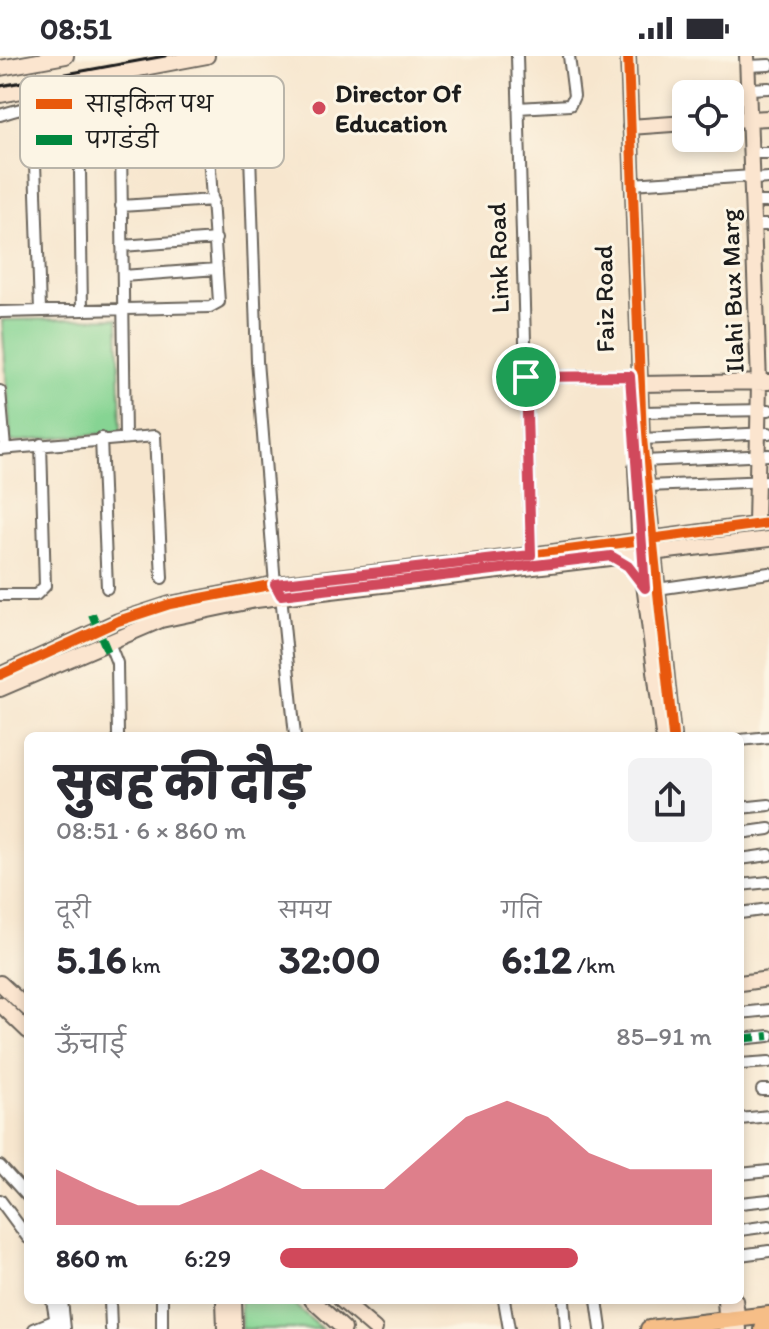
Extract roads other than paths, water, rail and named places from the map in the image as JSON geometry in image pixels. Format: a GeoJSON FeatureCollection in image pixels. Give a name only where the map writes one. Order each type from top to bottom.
{"type":"FeatureCollection","features":[{"type":"Feature","properties":{"kind":"main road"},"geometry":{"type":"LineString","coordinates":[[649,1329],[732,1324],[769,1315]]}},
{"type":"Feature","properties":{"kind":"street"},"geometry":{"type":"LineString","coordinates":[[0,68],[66,56]]}},
{"type":"Feature","properties":{"kind":"street"},"geometry":{"type":"LineString","coordinates":[[109,76],[207,56]]}},
{"type":"Feature","properties":{"kind":"street","name":"Link Road"},"geometry":{"type":"LineString","coordinates":[[517,56],[531,555]]}},
{"type":"Feature","properties":{"kind":"street"},"geometry":{"type":"LineString","coordinates":[[518,108],[570,105],[574,96],[569,56]]}},
{"type":"Feature","properties":{"kind":"street","name":"Faiz Road"},"geometry":{"type":"LineString","coordinates":[[622,56],[634,380],[651,588],[672,732]]}},
{"type":"Feature","properties":{"kind":"street"},"geometry":{"type":"LineString","coordinates":[[628,56],[634,380],[641,412],[648,542]]}},
{"type":"Feature","properties":{"kind":"street"},"geometry":{"type":"LineString","coordinates":[[748,61],[769,65]]}},
{"type":"Feature","properties":{"kind":"street","name":"Ilahi Bux Marg"},"geometry":{"type":"LineString","coordinates":[[748,61],[752,153],[759,177],[761,202],[752,225],[753,251],[761,274],[762,299],[762,523]]}},
{"type":"Feature","properties":{"kind":"street"},"geometry":{"type":"LineString","coordinates":[[749,89],[769,88]]}},
{"type":"Feature","properties":{"kind":"street"},"geometry":{"type":"LineString","coordinates":[[0,95],[20,92]]}},
{"type":"Feature","properties":{"kind":"street"},"geometry":{"type":"LineString","coordinates":[[0,115],[20,108]]}},
{"type":"Feature","properties":{"kind":"street"},"geometry":{"type":"LineString","coordinates":[[744,119],[769,118]]}},
{"type":"Feature","properties":{"kind":"street"},"geometry":{"type":"LineString","coordinates":[[630,127],[672,124]]}},
{"type":"Feature","properties":{"kind":"street"},"geometry":{"type":"LineString","coordinates":[[752,153],[769,153]]}},
{"type":"Feature","properties":{"kind":"street"},"geometry":{"type":"LineString","coordinates":[[35,168],[40,310]]}},
{"type":"Feature","properties":{"kind":"street"},"geometry":{"type":"LineString","coordinates":[[80,168],[82,310]]}},
{"type":"Feature","properties":{"kind":"street"},"geometry":{"type":"LineString","coordinates":[[120,168],[125,437]]}},
{"type":"Feature","properties":{"kind":"street"},"geometry":{"type":"LineString","coordinates":[[0,312],[216,306],[212,168]]}},
{"type":"Feature","properties":{"kind":"street"},"geometry":{"type":"LineString","coordinates":[[250,168],[257,361],[295,732]]}},
{"type":"Feature","properties":{"kind":"street"},"geometry":{"type":"LineString","coordinates":[[631,184],[759,177]]}},
{"type":"Feature","properties":{"kind":"street"},"geometry":{"type":"LineString","coordinates":[[121,206],[213,200]]}},
{"type":"Feature","properties":{"kind":"street"},"geometry":{"type":"LineString","coordinates":[[752,225],[769,225]]}},
{"type":"Feature","properties":{"kind":"street"},"geometry":{"type":"LineString","coordinates":[[122,246],[216,239]]}},
{"type":"Feature","properties":{"kind":"street"},"geometry":{"type":"LineString","coordinates":[[753,251],[769,250]]}},
{"type":"Feature","properties":{"kind":"street"},"geometry":{"type":"LineString","coordinates":[[123,276],[217,269]]}},
{"type":"Feature","properties":{"kind":"street"},"geometry":{"type":"LineString","coordinates":[[526,377],[764,383]]}},
{"type":"Feature","properties":{"kind":"street"},"geometry":{"type":"LineString","coordinates":[[0,391],[2,449],[101,438],[155,436],[162,578]]}},
{"type":"Feature","properties":{"kind":"street"},"geometry":{"type":"LineString","coordinates":[[641,412],[764,410]]}},
{"type":"Feature","properties":{"kind":"street"},"geometry":{"type":"LineString","coordinates":[[642,439],[763,433]]}},
{"type":"Feature","properties":{"kind":"street"},"geometry":{"type":"LineString","coordinates":[[101,438],[107,588]]}},
{"type":"Feature","properties":{"kind":"street"},"geometry":{"type":"LineString","coordinates":[[0,595],[36,595],[45,586],[41,444]]}},
{"type":"Feature","properties":{"kind":"street"},"geometry":{"type":"LineString","coordinates":[[644,461],[763,455]]}},
{"type":"Feature","properties":{"kind":"street"},"geometry":{"type":"LineString","coordinates":[[647,486],[763,482]]}},
{"type":"Feature","properties":{"kind":"street"},"geometry":{"type":"LineString","coordinates":[[0,689],[87,642],[163,606],[531,555],[648,542],[762,523]]}},
{"type":"Feature","properties":{"kind":"street"},"geometry":{"type":"LineString","coordinates":[[0,675],[87,642],[108,640],[161,620],[278,590],[611,556],[648,542],[769,539]]}},
{"type":"Feature","properties":{"kind":"street"},"geometry":{"type":"LineString","coordinates":[[611,556],[628,566],[651,588],[664,732]]}},
{"type":"Feature","properties":{"kind":"street"},"geometry":{"type":"LineString","coordinates":[[651,588],[769,573]]}},
{"type":"Feature","properties":{"kind":"street"},"geometry":{"type":"LineString","coordinates":[[108,640],[117,663],[118,732]]}},
{"type":"Feature","properties":{"kind":"street"},"geometry":{"type":"LineString","coordinates":[[744,740],[769,737]]}},
{"type":"Feature","properties":{"kind":"street"},"geometry":{"type":"LineString","coordinates":[[744,808],[769,805]]}},
{"type":"Feature","properties":{"kind":"street"},"geometry":{"type":"LineString","coordinates":[[744,832],[769,829]]}},
{"type":"Feature","properties":{"kind":"street"},"geometry":{"type":"LineString","coordinates":[[744,858],[769,855]]}},
{"type":"Feature","properties":{"kind":"street"},"geometry":{"type":"LineString","coordinates":[[744,885],[769,882]]}},
{"type":"Feature","properties":{"kind":"street"},"geometry":{"type":"LineString","coordinates":[[744,912],[769,909]]}},
{"type":"Feature","properties":{"kind":"street"},"geometry":{"type":"LineString","coordinates":[[744,982],[769,979]]}},
{"type":"Feature","properties":{"kind":"street"},"geometry":{"type":"LineString","coordinates":[[0,983],[24,1005]]}},
{"type":"Feature","properties":{"kind":"street"},"geometry":{"type":"LineString","coordinates":[[0,1004],[24,1027]]}},
{"type":"Feature","properties":{"kind":"street"},"geometry":{"type":"LineString","coordinates":[[744,1013],[769,1010]]}},
{"type":"Feature","properties":{"kind":"street"},"geometry":{"type":"LineString","coordinates":[[744,1039],[769,1036]]}},
{"type":"Feature","properties":{"kind":"street"},"geometry":{"type":"LineString","coordinates":[[744,1064],[769,1062]]}},
{"type":"Feature","properties":{"kind":"street"},"geometry":{"type":"LineString","coordinates":[[744,1119],[769,1116]]}},
{"type":"Feature","properties":{"kind":"street"},"geometry":{"type":"LineString","coordinates":[[0,1166],[5,1181],[24,1194]]}},
{"type":"Feature","properties":{"kind":"street"},"geometry":{"type":"LineString","coordinates":[[744,1174],[769,1171]]}},
{"type":"Feature","properties":{"kind":"street"},"geometry":{"type":"LineString","coordinates":[[0,1200],[24,1233]]}},
{"type":"Feature","properties":{"kind":"street"},"geometry":{"type":"LineString","coordinates":[[744,1203],[769,1200]]}},
{"type":"Feature","properties":{"kind":"street"},"geometry":{"type":"LineString","coordinates":[[744,1229],[769,1226]]}},
{"type":"Feature","properties":{"kind":"street"},"geometry":{"type":"LineString","coordinates":[[744,1254],[769,1251]]}},
{"type":"Feature","properties":{"kind":"street"},"geometry":{"type":"LineString","coordinates":[[34,1329],[57,1324],[53,1304]]}},
{"type":"Feature","properties":{"kind":"street"},"geometry":{"type":"LineString","coordinates":[[62,1304],[65,1329]]}},
{"type":"Feature","properties":{"kind":"street"},"geometry":{"type":"LineString","coordinates":[[110,1304],[111,1329]]}},
{"type":"Feature","properties":{"kind":"street"},"geometry":{"type":"LineString","coordinates":[[162,1304],[162,1329]]}},
{"type":"Feature","properties":{"kind":"street"},"geometry":{"type":"LineString","coordinates":[[224,1304],[225,1329]]}},
{"type":"Feature","properties":{"kind":"street"},"geometry":{"type":"LineString","coordinates":[[234,1304],[235,1329]]}},
{"type":"Feature","properties":{"kind":"street"},"geometry":{"type":"LineString","coordinates":[[316,1304],[344,1329]]}},
{"type":"Feature","properties":{"kind":"street"},"geometry":{"type":"LineString","coordinates":[[346,1304],[375,1329]]}},
{"type":"Feature","properties":{"kind":"street"},"geometry":{"type":"LineString","coordinates":[[505,1304],[509,1329]]}},
{"type":"Feature","properties":{"kind":"street"},"geometry":{"type":"LineString","coordinates":[[564,1304],[566,1329]]}},
{"type":"Feature","properties":{"kind":"street"},"geometry":{"type":"LineString","coordinates":[[598,1304],[601,1329]]}},
{"type":"Feature","properties":{"kind":"street"},"geometry":{"type":"LineString","coordinates":[[726,1304],[732,1324]]}},
{"type":"Feature","properties":{"kind":"street"},"geometry":{"type":"LineString","coordinates":[[732,1324],[734,1304]]}},
{"type":"Feature","properties":{"kind":"railway"},"geometry":{"type":"LineString","coordinates":[[55,76],[165,56]]}},
{"type":"Feature","properties":{"kind":"railway"},"geometry":{"type":"LineString","coordinates":[[0,86],[20,82]]}},
{"type":"Feature","properties":{"kind":"place","name":"Director Of Education"},"geometry":{"type":"Point","coordinates":[319,108]}}]}
